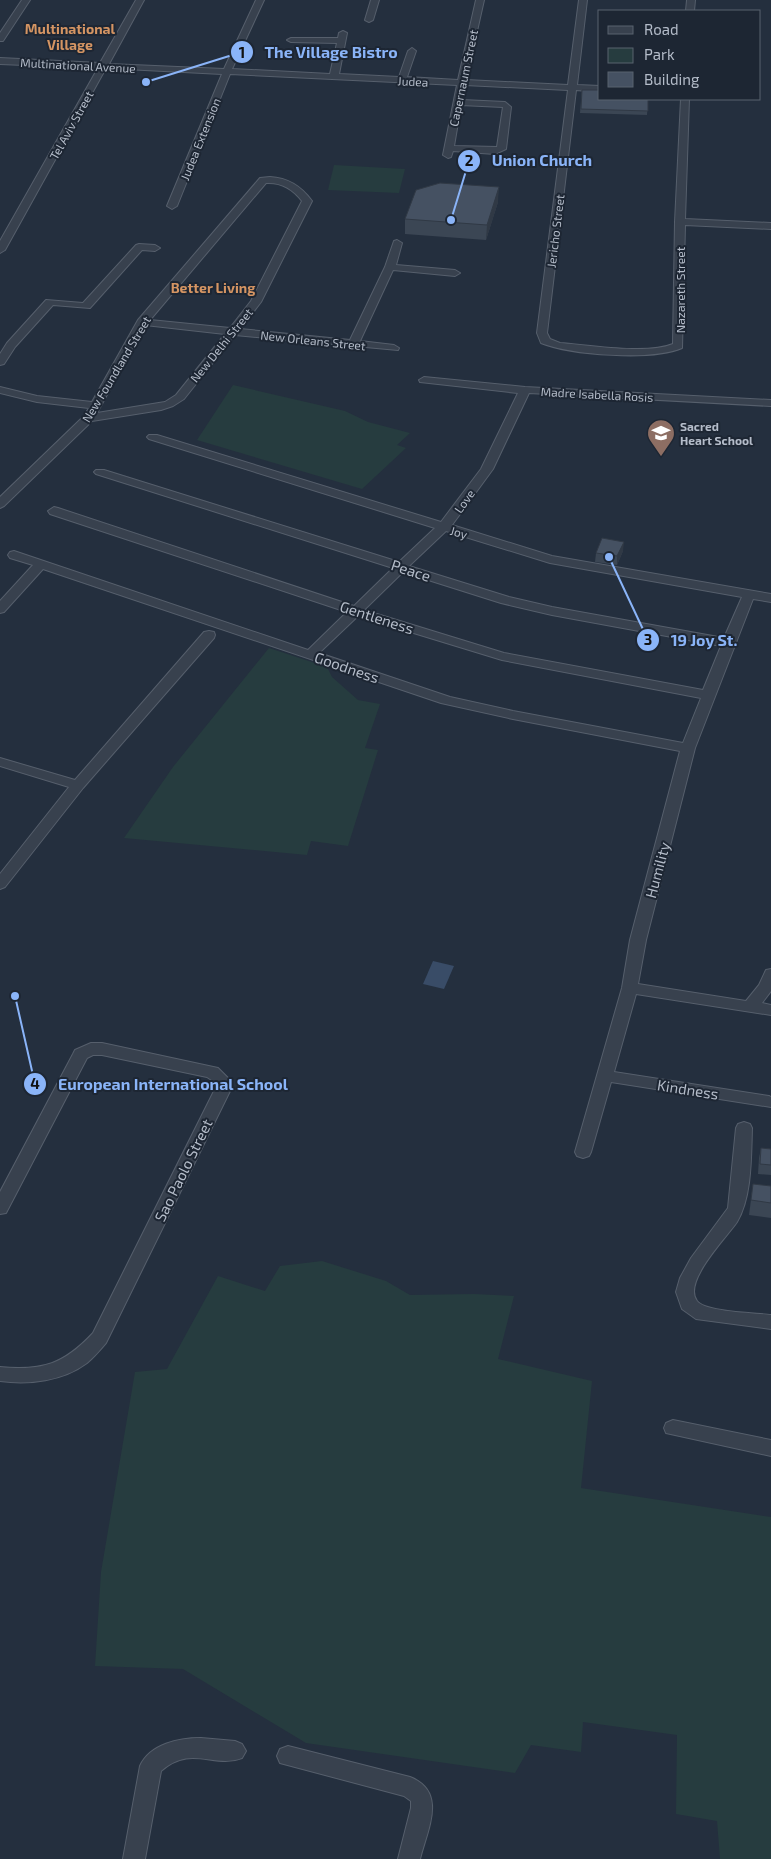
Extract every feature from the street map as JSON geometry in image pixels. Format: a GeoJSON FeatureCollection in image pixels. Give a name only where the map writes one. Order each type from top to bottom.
{"type":"FeatureCollection","features":[{"type":"Feature","properties":{"kind":"street"},"geometry":{"type":"LineString","coordinates":[[0,39],[26,0]]}},
{"type":"Feature","properties":{"kind":"street","name":"Tel Aviv Street"},"geometry":{"type":"LineString","coordinates":[[0,250],[140,0]]}},
{"type":"Feature","properties":{"kind":"street"},"geometry":{"type":"LineString","coordinates":[[227,72],[260,0]]}},
{"type":"Feature","properties":{"kind":"street"},"geometry":{"type":"LineString","coordinates":[[369,20],[375,0]]}},
{"type":"Feature","properties":{"kind":"street","name":"Capernaum Street"},"geometry":{"type":"LineString","coordinates":[[457,102],[505,104],[507,107],[501,149],[495,151],[448,152],[457,102],[480,0]]}},
{"type":"Feature","properties":{"kind":"street","name":"Jericho Street"},"geometry":{"type":"LineString","coordinates":[[545,341],[542,333],[583,0]]}},
{"type":"Feature","properties":{"kind":"street"},"geometry":{"type":"LineString","coordinates":[[291,40],[342,37],[334,77]]}},
{"type":"Feature","properties":{"kind":"street"},"geometry":{"type":"LineString","coordinates":[[402,81],[412,51]]}},
{"type":"Feature","properties":{"kind":"street","name":"Multinational Avenue"},"geometry":{"type":"LineString","coordinates":[[0,61],[227,72]]}},
{"type":"Feature","properties":{"kind":"street","name":"Judea"},"geometry":{"type":"LineString","coordinates":[[227,72],[598,89]]}},
{"type":"Feature","properties":{"kind":"street","name":"Judea Extension"},"geometry":{"type":"LineString","coordinates":[[172,206],[227,72]]}},
{"type":"Feature","properties":{"kind":"street","name":"Nazareth Street"},"geometry":{"type":"LineString","coordinates":[[545,341],[558,346],[656,352],[674,349],[678,346],[680,222],[685,100]]}},
{"type":"Feature","properties":{"kind":"street","name":"New Foundland Street"},"geometry":{"type":"LineString","coordinates":[[0,504],[89,418],[142,322],[263,180]]}},
{"type":"Feature","properties":{"kind":"street","name":"New Delhi Street"},"geometry":{"type":"LineString","coordinates":[[89,418],[161,407],[174,401],[230,331],[256,302],[307,201],[302,194],[283,180],[263,180]]}},
{"type":"Feature","properties":{"kind":"street"},"geometry":{"type":"LineString","coordinates":[[680,222],[771,226]]}},
{"type":"Feature","properties":{"kind":"street"},"geometry":{"type":"LineString","coordinates":[[353,344],[390,267],[397,243]]}},
{"type":"Feature","properties":{"kind":"street"},"geometry":{"type":"LineString","coordinates":[[0,362],[11,345],[50,302],[86,306],[139,247],[155,248]]}},
{"type":"Feature","properties":{"kind":"street"},"geometry":{"type":"LineString","coordinates":[[390,267],[456,273]]}},
{"type":"Feature","properties":{"kind":"street","name":"New Orleans Street"},"geometry":{"type":"LineString","coordinates":[[142,322],[394,348]]}},
{"type":"Feature","properties":{"kind":"street","name":"Madre Isabella Rosis"},"geometry":{"type":"LineString","coordinates":[[424,380],[525,390],[771,403]]}},
{"type":"Feature","properties":{"kind":"street"},"geometry":{"type":"LineString","coordinates":[[0,390],[37,399],[96,406]]}},
{"type":"Feature","properties":{"kind":"street","name":"Love"},"geometry":{"type":"LineString","coordinates":[[310,655],[444,527],[487,469],[525,390]]}},
{"type":"Feature","properties":{"kind":"street","name":"Joy"},"geometry":{"type":"LineString","coordinates":[[153,438],[550,558],[771,598]]}},
{"type":"Feature","properties":{"kind":"street","name":"Peace"},"geometry":{"type":"LineString","coordinates":[[100,472],[529,606],[728,643]]}},
{"type":"Feature","properties":{"kind":"street","name":"Gentleness"},"geometry":{"type":"LineString","coordinates":[[54,511],[356,611],[515,660],[708,695]]}},
{"type":"Feature","properties":{"kind":"street","name":"Goodness"},"geometry":{"type":"LineString","coordinates":[[14,554],[446,700],[522,717],[688,748]]}},
{"type":"Feature","properties":{"kind":"street"},"geometry":{"type":"LineString","coordinates":[[0,609],[41,564]]}},
{"type":"Feature","properties":{"kind":"street","name":"Humility"},"geometry":{"type":"LineString","coordinates":[[583,1152],[630,988],[638,940],[688,748],[749,594]]}},
{"type":"Feature","properties":{"kind":"street"},"geometry":{"type":"LineString","coordinates":[[3,875],[78,785],[209,635]]}},
{"type":"Feature","properties":{"kind":"street"},"geometry":{"type":"LineString","coordinates":[[0,762],[78,785]]}},
{"type":"Feature","properties":{"kind":"street"},"geometry":{"type":"LineString","coordinates":[[750,1006],[766,987],[771,974]]}},
{"type":"Feature","properties":{"kind":"street"},"geometry":{"type":"LineString","coordinates":[[630,988],[771,1010]]}},
{"type":"Feature","properties":{"kind":"street","name":"Sao Paolo Street"},"geometry":{"type":"LineString","coordinates":[[0,1208],[81,1054],[102,1049],[212,1072],[221,1079],[222,1091],[100,1338],[78,1360],[51,1372],[19,1377],[0,1374]]}},
{"type":"Feature","properties":{"kind":"street","name":"Kindness"},"geometry":{"type":"LineString","coordinates":[[606,1076],[770,1102]]}},
{"type":"Feature","properties":{"kind":"street"},"geometry":{"type":"LineString","coordinates":[[744,1128],[737,1207],[729,1222],[698,1258],[687,1283],[685,1298],[687,1305],[692,1310],[702,1314],[771,1322]]}},
{"type":"Feature","properties":{"kind":"street"},"geometry":{"type":"LineString","coordinates":[[674,1428],[771,1448]]}},
{"type":"Feature","properties":{"kind":"street"},"geometry":{"type":"LineString","coordinates":[[134,1859],[151,1766],[160,1757],[174,1750],[186,1748],[235,1751]]}},
{"type":"Feature","properties":{"kind":"street"},"geometry":{"type":"LineString","coordinates":[[288,1756],[410,1787],[421,1796],[422,1808],[409,1859]]}},
{"type":"Feature","properties":{"kind":"green space"},"geometry":{"type":"Polygon","coordinates":[[[334,165],[405,169],[399,193],[328,190],[334,165]]]}},
{"type":"Feature","properties":{"kind":"green space"},"geometry":{"type":"Polygon","coordinates":[[[233,385],[345,411],[368,422],[410,433],[397,445],[406,448],[362,489],[197,440],[233,385]]]}},
{"type":"Feature","properties":{"kind":"green space"},"geometry":{"type":"Polygon","coordinates":[[[269,648],[327,667],[332,677],[358,700],[380,704],[365,748],[378,750],[348,846],[311,841],[307,855],[124,838],[173,767],[269,648]]]}},
{"type":"Feature","properties":{"kind":"green space"},"geometry":{"type":"Polygon","coordinates":[[[322,1261],[386,1281],[410,1295],[474,1294],[514,1296],[498,1359],[592,1381],[581,1488],[771,1517],[771,1859],[720,1859],[717,1821],[676,1814],[677,1735],[583,1722],[581,1752],[531,1745],[515,1773],[306,1743],[183,1669],[95,1666],[101,1572],[135,1372],[167,1369],[218,1276],[265,1291],[280,1266],[322,1261]]]}},
{"type":"Feature","properties":{"kind":"water"},"geometry":{"type":"Polygon","coordinates":[[[433,961],[454,966],[444,989],[423,984],[433,961]]]}},
{"type":"Feature","properties":{"kind":"building"},"geometry":{"type":"Polygon","coordinates":[[[582,90],[598,90],[598,100],[648,100],[648,111],[581,109],[582,90]]]}},
{"type":"Feature","properties":{"kind":"building"},"geometry":{"type":"Polygon","coordinates":[[[440,183],[499,187],[487,225],[405,219],[416,190],[440,183]]]}},
{"type":"Feature","properties":{"kind":"building"},"geometry":{"type":"Polygon","coordinates":[[[602,538],[624,542],[617,556],[596,553],[602,538]]]}},
{"type":"Feature","properties":{"kind":"building"},"geometry":{"type":"Polygon","coordinates":[[[761,1148],[771,1149],[771,1165],[760,1164],[761,1148]]]}},
{"type":"Feature","properties":{"kind":"building"},"geometry":{"type":"Polygon","coordinates":[[[753,1184],[771,1186],[771,1203],[751,1200],[753,1184]]]}},
{"type":"Feature","properties":{"kind":"place","name":"The Village Bistro"},"geometry":{"type":"Point","coordinates":[146,82]}},
{"type":"Feature","properties":{"kind":"place","name":"Union Church"},"geometry":{"type":"Point","coordinates":[451,220]}},
{"type":"Feature","properties":{"kind":"place","name":"Sacred Heart School"},"geometry":{"type":"Point","coordinates":[661,457]}},
{"type":"Feature","properties":{"kind":"place","name":"19 Joy St."},"geometry":{"type":"Point","coordinates":[609,557]}},
{"type":"Feature","properties":{"kind":"place","name":"European International School"},"geometry":{"type":"Point","coordinates":[15,996]}},
{"type":"Feature","properties":{"kind":"district","name":"Multinational Village"},"geometry":{"type":"Point","coordinates":[70,36]}},
{"type":"Feature","properties":{"kind":"district","name":"Better Living"},"geometry":{"type":"Point","coordinates":[213,287]}}]}
